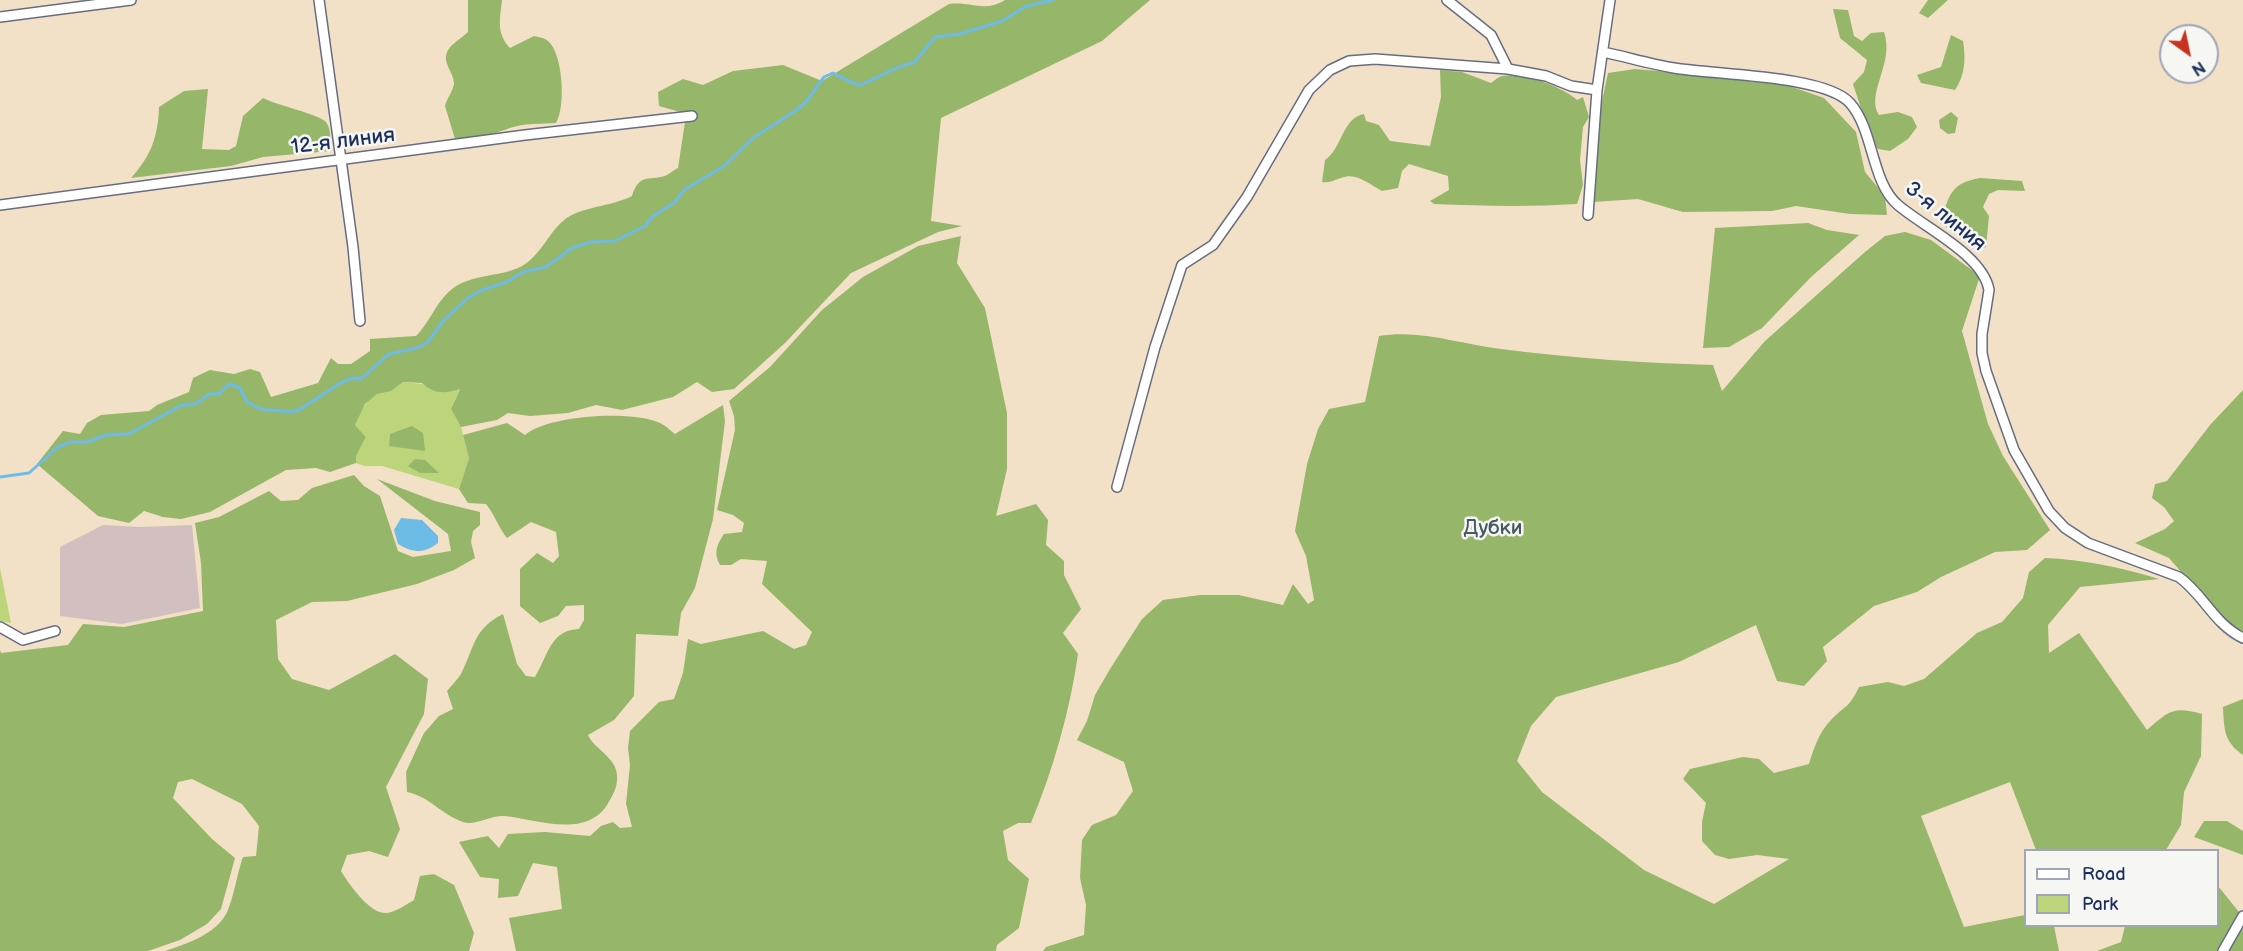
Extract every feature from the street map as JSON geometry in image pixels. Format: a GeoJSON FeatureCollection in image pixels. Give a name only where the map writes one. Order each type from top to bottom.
{"type":"FeatureCollection","features":[{"type":"Feature","properties":{"kind":"street"},"geometry":{"type":"LineString","coordinates":[[0,17],[131,0]]}},
{"type":"Feature","properties":{"kind":"street"},"geometry":{"type":"LineString","coordinates":[[319,0],[360,321]]}},
{"type":"Feature","properties":{"kind":"street"},"geometry":{"type":"LineString","coordinates":[[1448,0],[1491,35],[1508,69]]}},
{"type":"Feature","properties":{"kind":"street"},"geometry":{"type":"LineString","coordinates":[[1588,215],[1597,90],[1607,7],[1611,0]]}},
{"type":"Feature","properties":{"kind":"street","name":"3-я линия"},"geometry":{"type":"LineString","coordinates":[[1603,52],[1675,68],[1793,80],[1827,88],[1849,101],[1859,113],[1890,198],[1976,263],[1988,281],[1982,353],[1986,371],[2014,450],[2049,511],[2065,528],[2088,543],[2180,577],[2188,583],[2219,622],[2243,638]]}},
{"type":"Feature","properties":{"kind":"street"},"geometry":{"type":"LineString","coordinates":[[1117,486],[1155,347],[1182,265],[1212,245],[1220,235],[1247,197],[1309,90],[1330,70],[1348,61],[1375,59],[1508,69],[1546,76],[1571,86],[1597,90]]}},
{"type":"Feature","properties":{"kind":"street","name":"12-я линия"},"geometry":{"type":"LineString","coordinates":[[0,205],[525,135],[692,117]]}},
{"type":"Feature","properties":{"kind":"street"},"geometry":{"type":"LineString","coordinates":[[0,627],[23,640],[55,631]]}},
{"type":"Feature","properties":{"kind":"street"},"geometry":{"type":"LineString","coordinates":[[2223,951],[2243,916]]}},
{"type":"Feature","properties":{"kind":"shaded area"},"geometry":{"type":"Polygon","coordinates":[[[103,525],[140,527],[192,525],[200,608],[122,624],[60,616],[60,547],[103,525]]]}},
{"type":"Feature","properties":{"kind":"green space"},"geometry":{"type":"Polygon","coordinates":[[[468,0],[502,0],[501,31],[510,48],[534,36],[547,40],[553,47],[560,68],[562,93],[556,123],[521,125],[477,138],[455,139],[445,106],[454,84],[446,54],[451,46],[468,32],[468,0]]]}},
{"type":"Feature","properties":{"kind":"green space"},"geometry":{"type":"Polygon","coordinates":[[[1005,0],[1150,0],[1102,41],[941,118],[931,221],[962,226],[938,232],[851,273],[785,343],[734,389],[712,392],[697,382],[673,397],[622,410],[596,405],[568,413],[530,416],[508,413],[497,420],[461,427],[451,409],[460,389],[440,392],[422,383],[403,382],[391,391],[377,394],[365,404],[355,425],[366,437],[356,456],[356,463],[330,472],[316,468],[286,470],[210,512],[181,519],[163,517],[144,511],[129,523],[98,516],[37,464],[63,431],[80,434],[87,423],[101,415],[149,411],[157,405],[189,392],[193,378],[210,370],[234,374],[250,369],[260,372],[271,397],[318,383],[331,358],[338,364],[351,364],[370,351],[370,339],[416,336],[441,300],[459,284],[522,266],[534,257],[558,226],[570,216],[587,209],[624,200],[632,196],[641,181],[665,176],[678,168],[685,122],[680,112],[659,106],[658,92],[683,79],[703,85],[733,71],[783,65],[822,81],[949,4],[990,6],[1005,0]]]}},
{"type":"Feature","properties":{"kind":"green space"},"geometry":{"type":"Polygon","coordinates":[[[1928,0],[1948,0],[1928,18],[1919,13],[1928,0]]]}},
{"type":"Feature","properties":{"kind":"green space"},"geometry":{"type":"Polygon","coordinates":[[[1833,9],[1848,10],[1854,36],[1862,41],[1871,33],[1884,32],[1886,55],[1875,98],[1876,107],[1879,115],[1898,112],[1912,117],[1917,127],[1908,139],[1890,151],[1878,149],[1871,139],[1853,84],[1864,72],[1867,60],[1840,38],[1833,9]]]}},
{"type":"Feature","properties":{"kind":"green space"},"geometry":{"type":"Polygon","coordinates":[[[1951,35],[1963,41],[1964,54],[1963,73],[1955,90],[1921,83],[1917,75],[1941,67],[1951,35]]]}},
{"type":"Feature","properties":{"kind":"green space"},"geometry":{"type":"Polygon","coordinates":[[[1635,69],[1775,81],[1824,98],[1856,132],[1865,172],[1885,196],[1887,215],[1850,214],[1796,206],[1772,211],[1683,212],[1638,199],[1593,202],[1602,101],[1608,73],[1635,69]]]}},
{"type":"Feature","properties":{"kind":"green space"},"geometry":{"type":"Polygon","coordinates":[[[1440,70],[1462,72],[1491,83],[1501,76],[1522,77],[1552,85],[1577,100],[1583,97],[1589,117],[1583,127],[1580,160],[1583,185],[1577,204],[1506,206],[1434,204],[1430,201],[1449,190],[1448,176],[1409,164],[1402,171],[1398,188],[1382,191],[1352,177],[1322,182],[1325,160],[1335,149],[1351,121],[1364,114],[1366,121],[1379,125],[1390,141],[1430,146],[1441,97],[1440,70]]]}},
{"type":"Feature","properties":{"kind":"green space"},"geometry":{"type":"Polygon","coordinates":[[[208,89],[202,149],[229,150],[236,146],[243,116],[263,98],[316,116],[326,122],[330,132],[330,151],[263,157],[231,166],[131,178],[144,162],[152,146],[159,107],[184,91],[208,89]]]}},
{"type":"Feature","properties":{"kind":"green space"},"geometry":{"type":"Polygon","coordinates":[[[1951,112],[1958,118],[1955,133],[1948,134],[1940,128],[1939,120],[1951,112]]]}},
{"type":"Feature","properties":{"kind":"green space"},"geometry":{"type":"Polygon","coordinates":[[[1980,178],[2022,181],[2025,191],[1998,190],[1989,194],[1983,207],[1989,216],[1986,247],[1978,250],[1970,241],[1950,231],[1942,222],[1953,191],[1963,183],[1980,178]]]}},
{"type":"Feature","properties":{"kind":"green space"},"geometry":{"type":"Polygon","coordinates":[[[1808,223],[1827,230],[1859,235],[1811,277],[1762,328],[1729,347],[1703,348],[1715,228],[1808,223]]]}},
{"type":"Feature","properties":{"kind":"green space","name":"Дубки"},"geometry":{"type":"Polygon","coordinates":[[[1905,232],[1931,240],[1980,276],[1962,331],[1988,424],[2003,456],[2050,530],[2027,550],[1995,552],[1941,577],[1917,592],[1874,606],[1823,647],[1827,661],[1804,686],[1777,681],[1756,625],[1679,662],[1556,697],[1531,726],[1517,761],[1542,792],[1644,870],[1714,904],[1789,859],[1757,855],[1729,859],[1715,855],[1702,841],[1702,822],[1706,803],[1683,779],[1690,769],[1743,757],[1759,759],[1774,773],[1809,764],[1823,730],[1849,703],[1859,687],[1888,682],[1904,686],[1924,679],[1977,633],[2002,622],[2023,598],[2029,572],[2045,558],[2102,565],[2159,579],[2080,587],[2048,625],[2049,653],[2079,633],[2147,730],[2166,714],[2172,712],[2184,710],[2202,714],[2201,756],[2184,792],[2181,825],[2167,849],[2036,849],[2010,782],[1921,816],[1964,927],[2024,915],[2024,927],[2054,927],[2059,951],[1043,951],[1046,947],[1084,935],[1086,905],[1080,878],[1082,840],[1092,825],[1116,815],[1133,791],[1124,762],[1077,740],[1087,721],[1095,695],[1142,619],[1163,600],[1200,595],[1239,595],[1283,605],[1293,584],[1308,604],[1314,600],[1306,556],[1295,531],[1307,464],[1318,429],[1329,409],[1365,402],[1379,336],[1410,334],[1486,347],[1554,355],[1713,365],[1722,391],[1765,341],[1885,236],[1905,232]]]}},
{"type":"Feature","properties":{"kind":"green space"},"geometry":{"type":"Polygon","coordinates":[[[961,236],[957,263],[985,308],[1007,413],[1007,469],[996,516],[1036,504],[1048,520],[1046,545],[1064,561],[1064,575],[1081,609],[1063,633],[1078,654],[1060,740],[1046,782],[1031,823],[1018,823],[1003,831],[1008,860],[1029,879],[1019,928],[997,945],[996,951],[516,951],[509,918],[562,909],[557,867],[533,863],[518,896],[498,898],[499,879],[480,877],[459,842],[488,836],[499,848],[508,834],[545,832],[590,836],[601,826],[613,822],[620,828],[632,827],[626,804],[630,765],[628,748],[630,731],[659,702],[674,699],[683,673],[688,639],[701,644],[763,631],[794,649],[806,645],[812,632],[762,584],[767,561],[741,559],[731,565],[720,565],[718,561],[719,541],[724,534],[742,532],[744,523],[733,515],[717,510],[735,430],[734,416],[729,401],[770,367],[822,310],[863,277],[918,246],[961,236]]]}},
{"type":"Feature","properties":{"kind":"green space"},"geometry":{"type":"Polygon","coordinates":[[[403,382],[460,388],[451,409],[461,427],[469,458],[459,489],[382,466],[364,466],[356,463],[356,456],[366,437],[355,425],[363,408],[373,397],[403,382]]]}},
{"type":"Feature","properties":{"kind":"green space"},"geometry":{"type":"Polygon","coordinates":[[[2243,390],[2243,631],[2225,622],[2169,558],[2135,543],[2165,529],[2174,521],[2164,507],[2152,498],[2155,484],[2167,481],[2210,425],[2243,390]]]}},
{"type":"Feature","properties":{"kind":"green space"},"geometry":{"type":"Polygon","coordinates":[[[723,405],[725,421],[713,519],[695,588],[681,613],[678,636],[636,634],[634,696],[614,720],[588,735],[616,769],[616,787],[607,805],[598,815],[573,824],[545,823],[504,816],[468,823],[455,819],[422,797],[407,792],[406,772],[424,733],[439,716],[453,709],[447,691],[461,674],[476,638],[486,626],[503,614],[517,664],[526,676],[535,677],[556,639],[569,630],[579,629],[584,620],[584,605],[566,606],[558,616],[540,623],[520,606],[520,569],[537,553],[553,563],[559,556],[556,532],[531,522],[507,538],[486,504],[468,503],[459,489],[469,458],[463,435],[507,423],[525,435],[536,428],[570,419],[611,416],[647,419],[662,424],[675,434],[723,405]]]}},
{"type":"Feature","properties":{"kind":"green space"},"geometry":{"type":"Polygon","coordinates":[[[412,426],[423,433],[425,451],[389,446],[390,434],[412,426]]]}},
{"type":"Feature","properties":{"kind":"green space"},"geometry":{"type":"Polygon","coordinates":[[[415,459],[425,460],[439,473],[420,473],[408,466],[415,459]]]}},
{"type":"Feature","properties":{"kind":"green space"},"geometry":{"type":"Polygon","coordinates":[[[354,475],[364,486],[380,496],[398,551],[413,557],[451,551],[448,534],[377,479],[435,501],[480,512],[480,525],[473,531],[471,542],[475,558],[454,570],[417,584],[347,601],[312,602],[276,620],[278,659],[292,679],[329,690],[395,654],[428,679],[424,714],[386,787],[400,829],[388,857],[369,851],[347,855],[341,871],[367,904],[380,912],[387,913],[414,900],[420,876],[434,874],[454,885],[474,933],[469,951],[165,951],[203,936],[219,924],[229,907],[243,857],[256,856],[259,826],[242,804],[192,779],[178,782],[173,798],[212,839],[235,858],[221,909],[207,924],[180,940],[148,951],[0,951],[0,650],[1,653],[68,645],[83,624],[124,627],[203,611],[201,563],[195,523],[219,517],[269,491],[281,501],[298,500],[312,488],[354,475]]]}},
{"type":"Feature","properties":{"kind":"green space"},"geometry":{"type":"Polygon","coordinates":[[[0,568],[11,623],[0,621],[0,568]]]}},
{"type":"Feature","properties":{"kind":"green space"},"geometry":{"type":"Polygon","coordinates":[[[2243,699],[2243,755],[2232,745],[2226,734],[2223,707],[2243,699]]]}},
{"type":"Feature","properties":{"kind":"green space"},"geometry":{"type":"Polygon","coordinates":[[[2204,821],[2227,821],[2243,831],[2243,855],[2194,837],[2204,821]]]}},
{"type":"Feature","properties":{"kind":"green space"},"geometry":{"type":"Polygon","coordinates":[[[2219,887],[2239,912],[2219,951],[2097,951],[2121,942],[2125,927],[2219,927],[2219,887]]]}},
{"type":"Feature","properties":{"kind":"green space"},"geometry":{"type":"Polygon","coordinates":[[[2243,928],[2243,951],[2229,951],[2233,939],[2243,928]]]}},
{"type":"Feature","properties":{"kind":"water"},"geometry":{"type":"Polygon","coordinates":[[[401,518],[422,520],[438,536],[438,543],[423,551],[409,549],[398,544],[394,530],[401,518]]]}},
{"type":"Feature","properties":{"kind":"waterway"},"geometry":{"type":"LineString","coordinates":[[0,477],[29,473],[58,447],[70,442],[87,442],[106,435],[129,434],[182,405],[196,404],[209,394],[219,394],[229,384],[240,388],[247,402],[260,409],[291,412],[299,410],[342,382],[353,378],[361,379],[389,354],[417,348],[427,343],[444,320],[468,298],[482,290],[507,282],[523,272],[546,267],[572,248],[591,242],[615,241],[645,226],[652,217],[675,202],[684,190],[724,166],[753,138],[806,102],[824,77],[833,73],[853,83],[862,84],[899,67],[914,63],[935,37],[960,34],[1002,21],[1027,6],[1053,0]]}}]}
